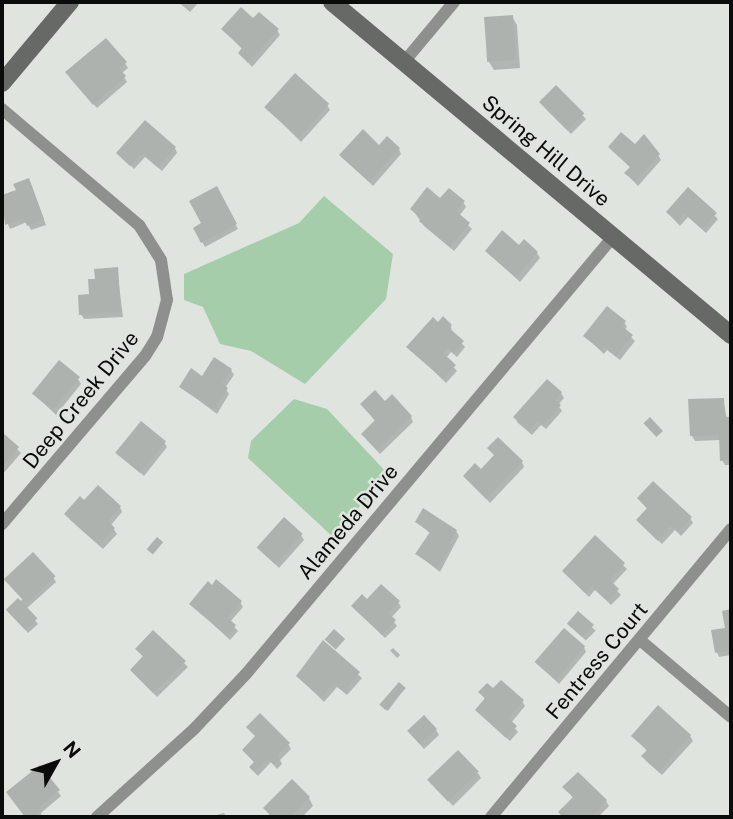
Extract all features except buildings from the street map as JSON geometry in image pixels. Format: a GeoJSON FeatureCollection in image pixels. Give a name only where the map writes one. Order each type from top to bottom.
{"type":"FeatureCollection","features":[{"type":"Feature","properties":{"kind":"main road"},"geometry":{"type":"LineString","coordinates":[[2,83],[70,2]]}},
{"type":"Feature","properties":{"kind":"main road","name":"Spring Hill Drive"},"geometry":{"type":"LineString","coordinates":[[332,2],[731,335]]}},
{"type":"Feature","properties":{"kind":"street"},"geometry":{"type":"LineString","coordinates":[[404,62],[454,2]]}},
{"type":"Feature","properties":{"kind":"street","name":"Deep Creek Drive"},"geometry":{"type":"LineString","coordinates":[[2,109],[139,225],[161,260],[167,300],[157,337],[145,356],[2,524]]}},
{"type":"Feature","properties":{"kind":"street","name":"Alameda Drive"},"geometry":{"type":"LineString","coordinates":[[97,817],[187,737],[246,674],[612,237]]}},
{"type":"Feature","properties":{"kind":"street","name":"Fentress Court"},"geometry":{"type":"LineString","coordinates":[[491,817],[731,529]]}},
{"type":"Feature","properties":{"kind":"street"},"geometry":{"type":"LineString","coordinates":[[640,640],[731,717]]}},
{"type":"Feature","properties":{"kind":"green space"},"geometry":{"type":"Polygon","coordinates":[[[324,196],[393,254],[386,299],[305,384],[251,351],[220,344],[203,307],[184,300],[184,274],[299,223],[324,196]]]}},
{"type":"Feature","properties":{"kind":"green space"},"geometry":{"type":"Polygon","coordinates":[[[294,399],[327,409],[388,474],[333,537],[248,458],[251,441],[294,399]]]}}]}
